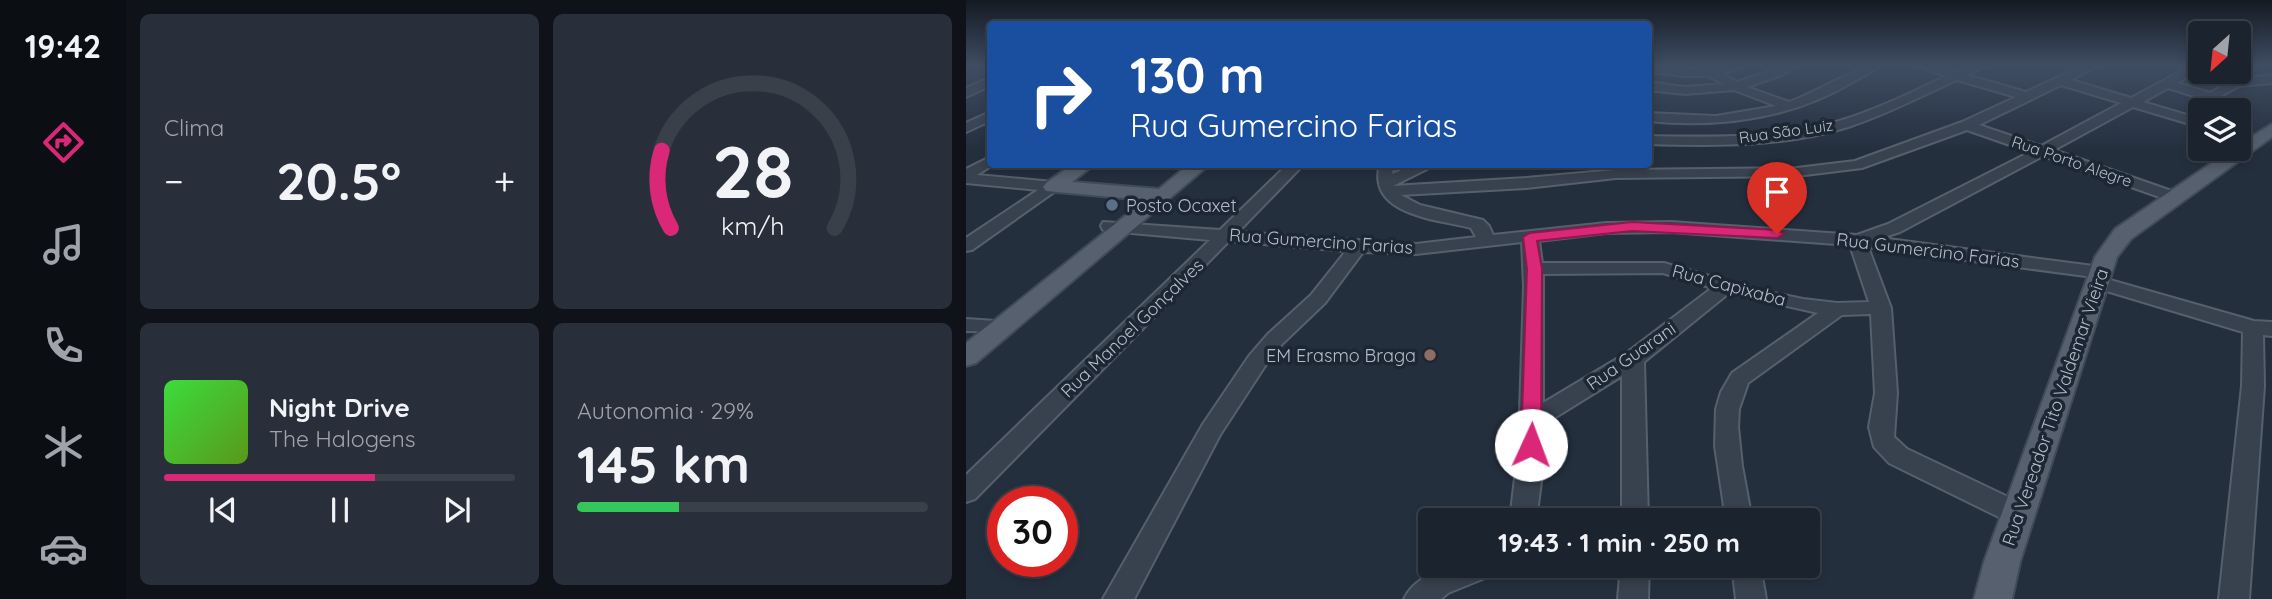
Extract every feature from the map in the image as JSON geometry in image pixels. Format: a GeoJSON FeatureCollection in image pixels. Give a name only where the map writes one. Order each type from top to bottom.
{"type":"FeatureCollection","features":[{"type":"Feature","properties":{"kind":"main road","name":"Rua Vereador Tito Valdemar Vieira"},"geometry":{"type":"LineString","coordinates":[[1993,599],[1994,587],[2018,514],[2106,257],[2123,234],[2177,198],[2255,135]]}},
{"type":"Feature","properties":{"kind":"main road"},"geometry":{"type":"LineString","coordinates":[[1051,184],[1079,168]]}},
{"type":"Feature","properties":{"kind":"main road"},"geometry":{"type":"LineString","coordinates":[[1161,191],[1181,168]]}},
{"type":"Feature","properties":{"kind":"main road"},"geometry":{"type":"LineString","coordinates":[[966,357],[979,329],[1195,168]]}},
{"type":"Feature","properties":{"kind":"main road"},"geometry":{"type":"LineString","coordinates":[[1051,184],[1161,191]]}},
{"type":"Feature","properties":{"kind":"street"},"geometry":{"type":"LineString","coordinates":[[1752,94],[1791,106]]}},
{"type":"Feature","properties":{"kind":"street"},"geometry":{"type":"LineString","coordinates":[[1652,117],[1721,118],[1758,115],[1820,94]]}},
{"type":"Feature","properties":{"kind":"street","name":"Rua São Luiz"},"geometry":{"type":"LineString","coordinates":[[1652,140],[1743,139],[1811,131],[1866,116],[1914,94]]}},
{"type":"Feature","properties":{"kind":"street"},"geometry":{"type":"LineString","coordinates":[[2019,94],[2026,96]]}},
{"type":"Feature","properties":{"kind":"street"},"geometry":{"type":"LineString","coordinates":[[1387,186],[1526,183],[1616,174],[1754,174],[1824,170],[1882,158],[1967,125],[2031,94]]}},
{"type":"Feature","properties":{"kind":"street"},"geometry":{"type":"LineString","coordinates":[[2108,94],[2188,118]]}},
{"type":"Feature","properties":{"kind":"street"},"geometry":{"type":"LineString","coordinates":[[2018,514],[1898,456],[1882,440],[1881,426],[1886,393],[1881,308],[1857,240],[1902,224],[2044,151],[2146,94]]}},
{"type":"Feature","properties":{"kind":"street"},"geometry":{"type":"LineString","coordinates":[[2201,94],[2214,98]]}},
{"type":"Feature","properties":{"kind":"street"},"geometry":{"type":"LineString","coordinates":[[2211,97],[2217,94]]}},
{"type":"Feature","properties":{"kind":"street"},"geometry":{"type":"LineString","coordinates":[[966,128],[987,118]]}},
{"type":"Feature","properties":{"kind":"street","name":"Rua Porto Alegre"},"geometry":{"type":"LineString","coordinates":[[1967,125],[2177,198]]}},
{"type":"Feature","properties":{"kind":"street"},"geometry":{"type":"LineString","coordinates":[[966,177],[987,163]]}},
{"type":"Feature","properties":{"kind":"street","name":"Rua Manoel Gonçalves"},"geometry":{"type":"LineString","coordinates":[[966,491],[1293,168]]}},
{"type":"Feature","properties":{"kind":"street"},"geometry":{"type":"LineString","coordinates":[[1386,168],[1387,186],[1394,199],[1405,206],[1481,226],[1487,243]]}},
{"type":"Feature","properties":{"kind":"street"},"geometry":{"type":"LineString","coordinates":[[1387,186],[1422,168]]}},
{"type":"Feature","properties":{"kind":"street"},"geometry":{"type":"LineString","coordinates":[[966,177],[1051,184]]}},
{"type":"Feature","properties":{"kind":"street"},"geometry":{"type":"LineString","coordinates":[[966,246],[1051,184]]}},
{"type":"Feature","properties":{"kind":"street","name":"Rua Gumercino Farias"},"geometry":{"type":"LineString","coordinates":[[1118,227],[1228,234],[1358,247],[1416,249],[1606,228],[1671,227],[1857,240],[2099,278],[2263,329]]}},
{"type":"Feature","properties":{"kind":"street"},"geometry":{"type":"LineString","coordinates":[[1525,508],[1532,420],[1535,269],[1530,237]]}},
{"type":"Feature","properties":{"kind":"street"},"geometry":{"type":"LineString","coordinates":[[1118,599],[1210,430],[1257,361],[1275,339],[1318,299],[1358,247]]}},
{"type":"Feature","properties":{"kind":"street","name":"Rua Capixaba"},"geometry":{"type":"LineString","coordinates":[[1535,269],[1646,266],[1675,270],[1779,300],[1837,309],[1881,308]]}},
{"type":"Feature","properties":{"kind":"street","name":"Rua Guarani"},"geometry":{"type":"LineString","coordinates":[[1532,420],[1633,359],[1726,286]]}},
{"type":"Feature","properties":{"kind":"street"},"geometry":{"type":"LineString","coordinates":[[1737,508],[1726,419],[1729,393],[1740,377],[1837,309]]}},
{"type":"Feature","properties":{"kind":"street"},"geometry":{"type":"LineString","coordinates":[[2234,599],[2253,386],[2263,329]]}},
{"type":"Feature","properties":{"kind":"street"},"geometry":{"type":"LineString","coordinates":[[1633,359],[1635,508]]}},
{"type":"Feature","properties":{"kind":"street"},"geometry":{"type":"LineString","coordinates":[[1419,599],[1438,583],[1451,578]]}},
{"type":"Feature","properties":{"kind":"street"},"geometry":{"type":"LineString","coordinates":[[1633,599],[1634,578]]}},
{"type":"Feature","properties":{"kind":"street"},"geometry":{"type":"LineString","coordinates":[[1747,578],[1751,599]]}},
{"type":"Feature","properties":{"kind":"place","name":"Posto Ocaxet"},"geometry":{"type":"Point","coordinates":[1112,205]}},
{"type":"Feature","properties":{"kind":"place","name":"EM Erasmo Braga"},"geometry":{"type":"Point","coordinates":[1430,355]}},
{"type":"Feature","properties":{"kind":"route"},"geometry":{"type":"LineString","coordinates":[[1531,445],[1535,269],[1530,237],[1632,227],[1777,234]]}}]}
